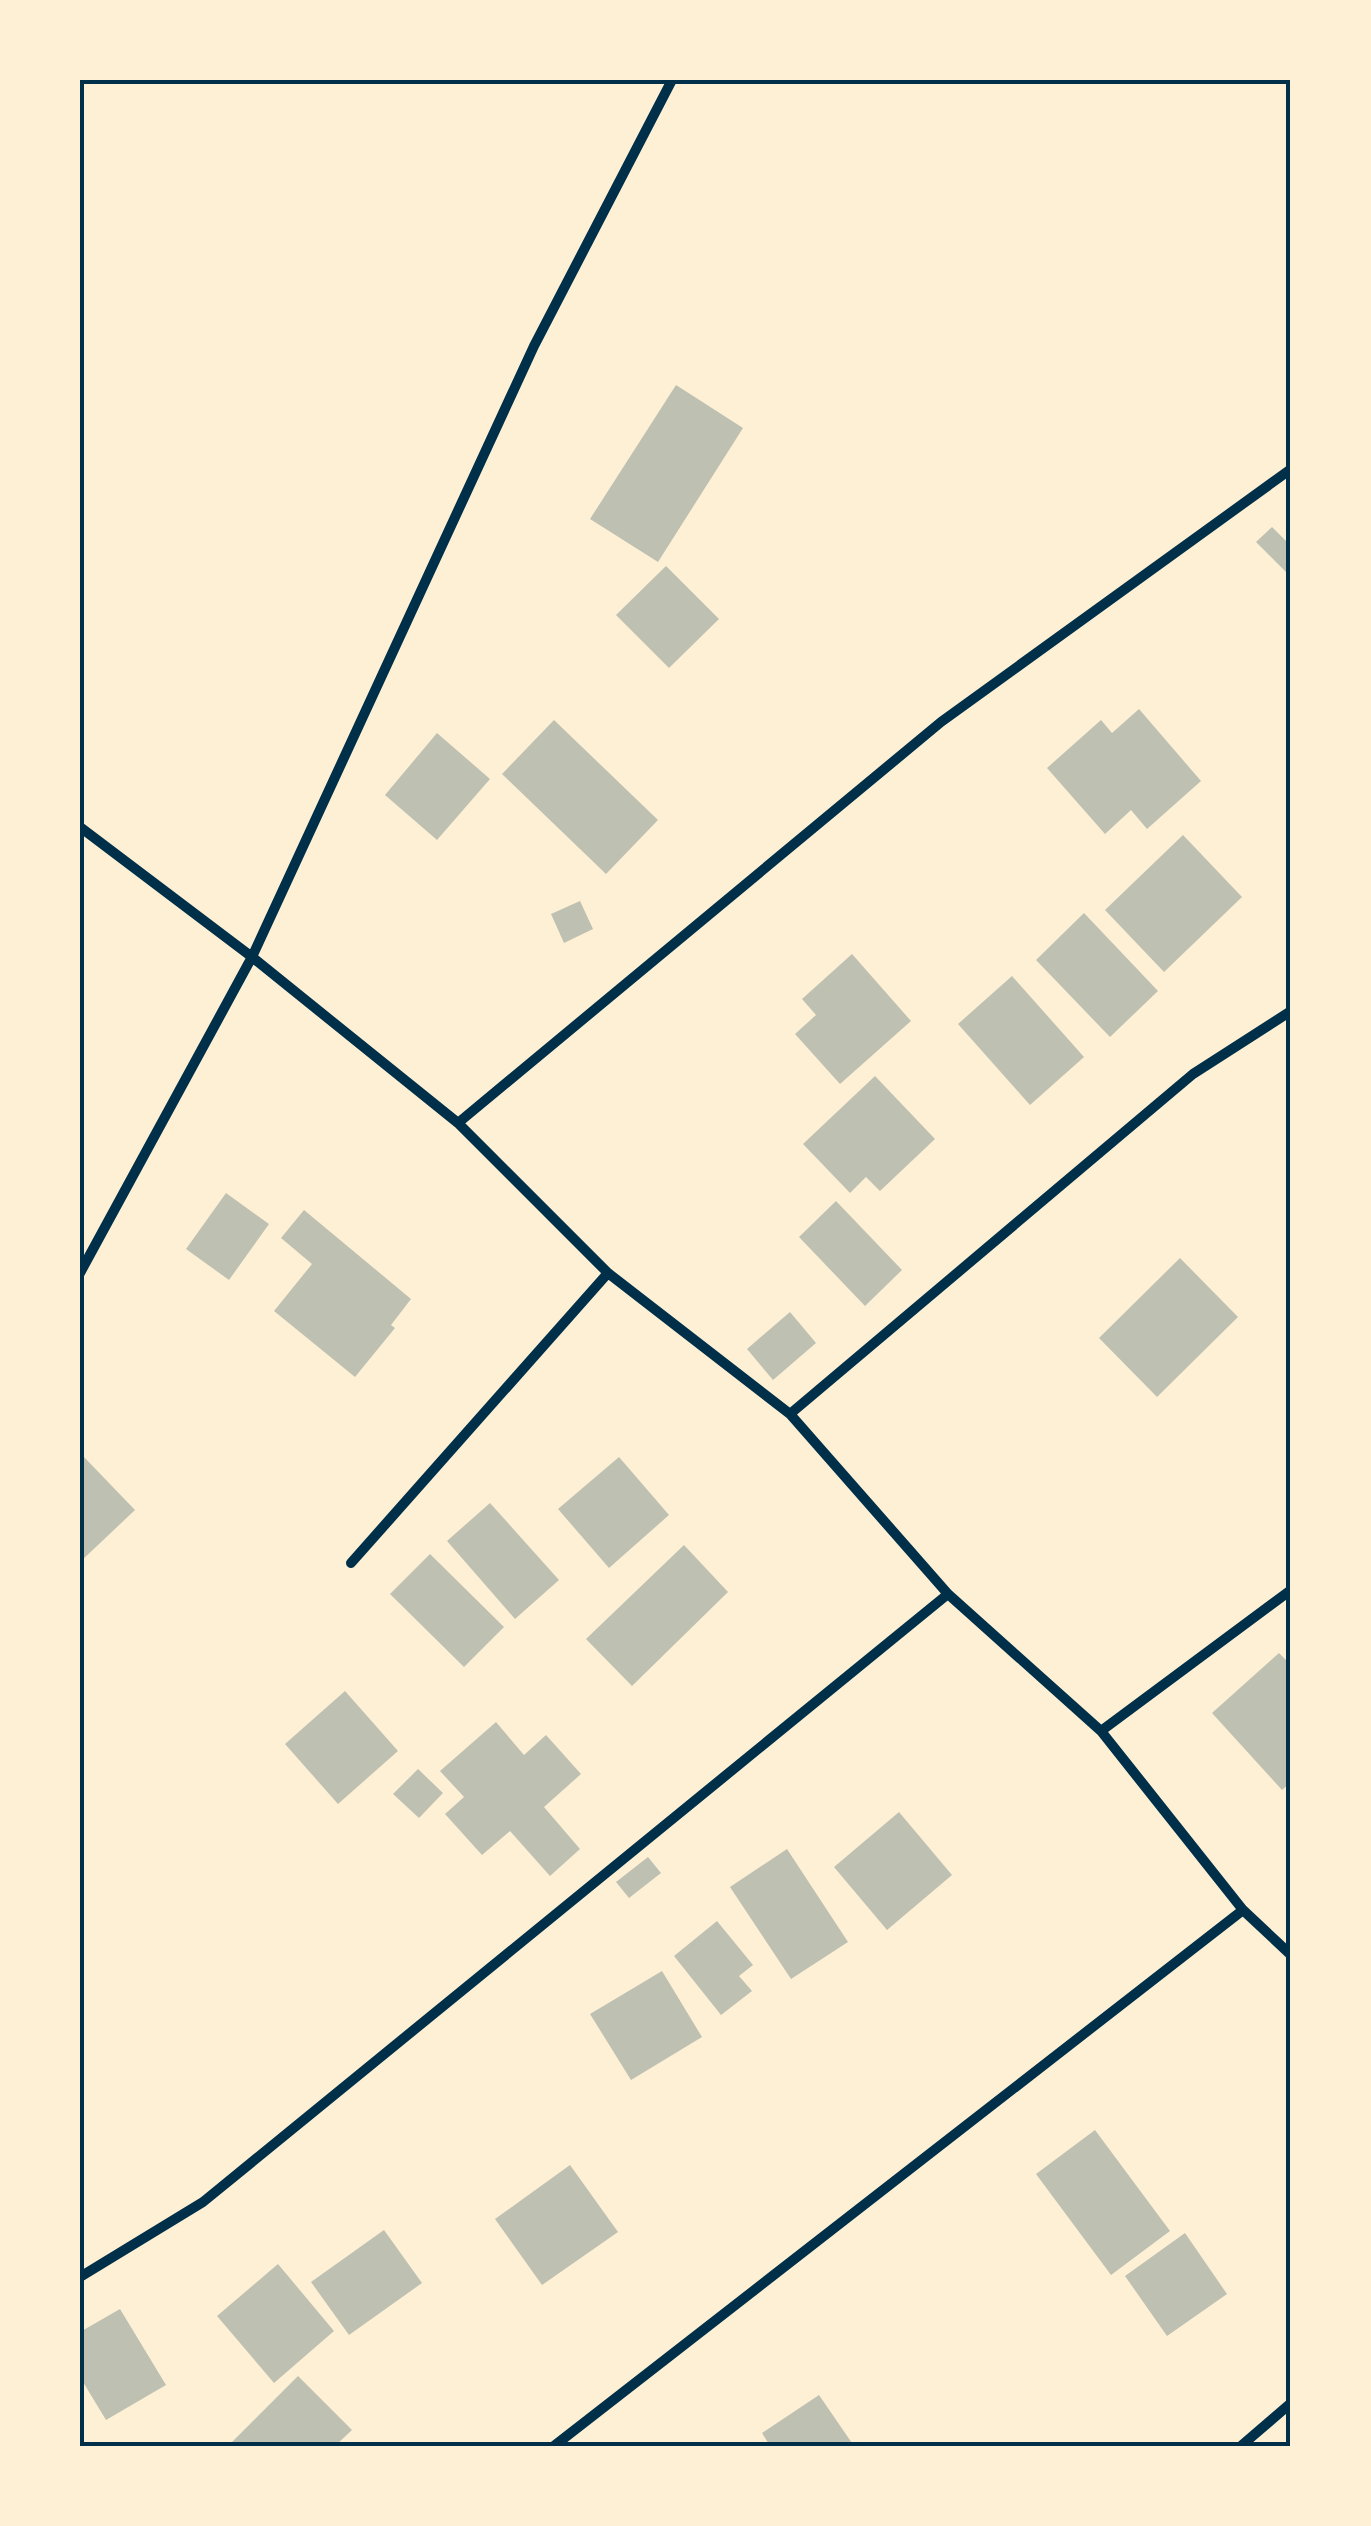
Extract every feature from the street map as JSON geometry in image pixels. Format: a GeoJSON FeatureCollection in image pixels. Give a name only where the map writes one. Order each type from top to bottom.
{"type":"FeatureCollection","features":[{"type":"Feature","properties":{"kind":"street"},"geometry":{"type":"LineString","coordinates":[[80,1273],[252,956],[534,346],[672,80]]}},
{"type":"Feature","properties":{"kind":"street"},"geometry":{"type":"LineString","coordinates":[[458,1123],[941,722],[1291,469]]}},
{"type":"Feature","properties":{"kind":"street"},"geometry":{"type":"LineString","coordinates":[[80,827],[252,956],[458,1123],[608,1273],[790,1414],[948,1594],[1101,1731],[1242,1910],[1291,1955]]}},
{"type":"Feature","properties":{"kind":"street"},"geometry":{"type":"LineString","coordinates":[[790,1414],[1193,1074],[1291,1010]]}},
{"type":"Feature","properties":{"kind":"street"},"geometry":{"type":"LineString","coordinates":[[351,1563],[608,1273]]}},
{"type":"Feature","properties":{"kind":"street"},"geometry":{"type":"LineString","coordinates":[[1101,1731],[1291,1590]]}},
{"type":"Feature","properties":{"kind":"street"},"geometry":{"type":"LineString","coordinates":[[80,2277],[202,2202],[948,1594]]}},
{"type":"Feature","properties":{"kind":"street"},"geometry":{"type":"LineString","coordinates":[[554,2446],[1242,1910]]}},
{"type":"Feature","properties":{"kind":"street"},"geometry":{"type":"LineString","coordinates":[[1241,2446],[1291,2403]]}},
{"type":"Feature","properties":{"kind":"building"},"geometry":{"type":"Polygon","coordinates":[[[676,385],[743,428],[658,562],[590,519],[676,385]]]}},
{"type":"Feature","properties":{"kind":"building"},"geometry":{"type":"Polygon","coordinates":[[[1272,527],[1291,546],[1289,575],[1256,542],[1272,527]]]}},
{"type":"Feature","properties":{"kind":"building"},"geometry":{"type":"Polygon","coordinates":[[[666,566],[719,619],[669,668],[616,615],[666,566]]]}},
{"type":"Feature","properties":{"kind":"building"},"geometry":{"type":"Polygon","coordinates":[[[1139,709],[1201,781],[1147,829],[1131,810],[1105,834],[1047,768],[1101,720],[1112,733],[1139,709]]]}},
{"type":"Feature","properties":{"kind":"building"},"geometry":{"type":"Polygon","coordinates":[[[554,720],[658,820],[606,874],[502,774],[554,720]]]}},
{"type":"Feature","properties":{"kind":"building"},"geometry":{"type":"Polygon","coordinates":[[[437,733],[490,779],[437,840],[385,795],[437,733]]]}},
{"type":"Feature","properties":{"kind":"building"},"geometry":{"type":"Polygon","coordinates":[[[1183,835],[1242,897],[1164,972],[1105,910],[1183,835]]]}},
{"type":"Feature","properties":{"kind":"building"},"geometry":{"type":"Polygon","coordinates":[[[580,901],[593,929],[564,943],[551,914],[580,901]]]}},
{"type":"Feature","properties":{"kind":"building"},"geometry":{"type":"Polygon","coordinates":[[[1084,913],[1158,991],[1110,1037],[1036,960],[1084,913]]]}},
{"type":"Feature","properties":{"kind":"building"},"geometry":{"type":"Polygon","coordinates":[[[852,954],[911,1021],[840,1084],[795,1034],[816,1015],[802,999],[852,954]]]}},
{"type":"Feature","properties":{"kind":"building"},"geometry":{"type":"Polygon","coordinates":[[[1012,976],[1084,1057],[1030,1105],[958,1024],[1012,976]]]}},
{"type":"Feature","properties":{"kind":"building"},"geometry":{"type":"Polygon","coordinates":[[[875,1076],[935,1139],[880,1191],[866,1177],[850,1193],[803,1144],[875,1076]]]}},
{"type":"Feature","properties":{"kind":"building"},"geometry":{"type":"Polygon","coordinates":[[[226,1193],[269,1224],[229,1280],[186,1249],[226,1193]]]}},
{"type":"Feature","properties":{"kind":"building"},"geometry":{"type":"Polygon","coordinates":[[[836,1201],[902,1270],[865,1306],[799,1237],[836,1201]]]}},
{"type":"Feature","properties":{"kind":"building"},"geometry":{"type":"Polygon","coordinates":[[[304,1210],[411,1299],[391,1325],[395,1328],[355,1377],[274,1311],[312,1264],[281,1238],[304,1210]]]}},
{"type":"Feature","properties":{"kind":"building"},"geometry":{"type":"Polygon","coordinates":[[[1180,1258],[1238,1317],[1157,1397],[1099,1338],[1180,1258]]]}},
{"type":"Feature","properties":{"kind":"building"},"geometry":{"type":"Polygon","coordinates":[[[790,1312],[816,1343],[773,1380],[747,1349],[790,1312]]]}},
{"type":"Feature","properties":{"kind":"building"},"geometry":{"type":"Polygon","coordinates":[[[83,1456],[135,1510],[80,1562],[80,1459],[83,1456]]]}},
{"type":"Feature","properties":{"kind":"building"},"geometry":{"type":"Polygon","coordinates":[[[619,1457],[669,1515],[609,1568],[558,1509],[619,1457]]]}},
{"type":"Feature","properties":{"kind":"building"},"geometry":{"type":"Polygon","coordinates":[[[490,1503],[559,1580],[515,1619],[447,1541],[490,1503]]]}},
{"type":"Feature","properties":{"kind":"building"},"geometry":{"type":"Polygon","coordinates":[[[684,1545],[728,1592],[632,1686],[586,1639],[684,1545]]]}},
{"type":"Feature","properties":{"kind":"building"},"geometry":{"type":"Polygon","coordinates":[[[430,1554],[504,1627],[464,1667],[390,1594],[430,1554]]]}},
{"type":"Feature","properties":{"kind":"building"},"geometry":{"type":"Polygon","coordinates":[[[1279,1653],[1291,1665],[1291,1782],[1282,1790],[1212,1713],[1279,1653]]]}},
{"type":"Feature","properties":{"kind":"building"},"geometry":{"type":"Polygon","coordinates":[[[345,1691],[398,1751],[338,1804],[285,1744],[345,1691]]]}},
{"type":"Feature","properties":{"kind":"building"},"geometry":{"type":"Polygon","coordinates":[[[496,1722],[524,1755],[546,1735],[581,1774],[544,1807],[580,1849],[550,1876],[510,1831],[482,1855],[445,1814],[464,1797],[440,1771],[496,1722]]]}},
{"type":"Feature","properties":{"kind":"building"},"geometry":{"type":"Polygon","coordinates":[[[418,1769],[443,1793],[419,1818],[393,1794],[418,1769]]]}},
{"type":"Feature","properties":{"kind":"building"},"geometry":{"type":"Polygon","coordinates":[[[899,1812],[952,1875],[887,1930],[834,1867],[899,1812]]]}},
{"type":"Feature","properties":{"kind":"building"},"geometry":{"type":"Polygon","coordinates":[[[787,1849],[848,1942],[791,1979],[730,1887],[787,1849]]]}},
{"type":"Feature","properties":{"kind":"building"},"geometry":{"type":"Polygon","coordinates":[[[648,1857],[661,1873],[629,1898],[616,1882],[648,1857]]]}},
{"type":"Feature","properties":{"kind":"building"},"geometry":{"type":"Polygon","coordinates":[[[717,1921],[753,1965],[739,1976],[752,1991],[721,2015],[674,1956],[717,1921]]]}},
{"type":"Feature","properties":{"kind":"building"},"geometry":{"type":"Polygon","coordinates":[[[662,1971],[702,2037],[631,2080],[590,2014],[662,1971]]]}},
{"type":"Feature","properties":{"kind":"building"},"geometry":{"type":"Polygon","coordinates":[[[1095,2130],[1170,2231],[1111,2275],[1036,2174],[1095,2130]]]}},
{"type":"Feature","properties":{"kind":"building"},"geometry":{"type":"Polygon","coordinates":[[[570,2165],[618,2232],[542,2285],[495,2219],[570,2165]]]}},
{"type":"Feature","properties":{"kind":"building"},"geometry":{"type":"Polygon","coordinates":[[[384,2230],[422,2283],[349,2335],[311,2282],[384,2230]]]}},
{"type":"Feature","properties":{"kind":"building"},"geometry":{"type":"Polygon","coordinates":[[[1185,2233],[1227,2294],[1167,2336],[1125,2276],[1185,2233]]]}},
{"type":"Feature","properties":{"kind":"building"},"geometry":{"type":"Polygon","coordinates":[[[278,2264],[334,2331],[274,2383],[217,2316],[278,2264]]]}},
{"type":"Feature","properties":{"kind":"building"},"geometry":{"type":"Polygon","coordinates":[[[120,2309],[166,2385],[106,2420],[80,2377],[80,2332],[120,2309]]]}},
{"type":"Feature","properties":{"kind":"building"},"geometry":{"type":"Polygon","coordinates":[[[298,2376],[352,2430],[335,2446],[228,2446],[298,2376]]]}},
{"type":"Feature","properties":{"kind":"building"},"geometry":{"type":"Polygon","coordinates":[[[819,2395],[854,2446],[770,2446],[762,2433],[819,2395]]]}}]}
